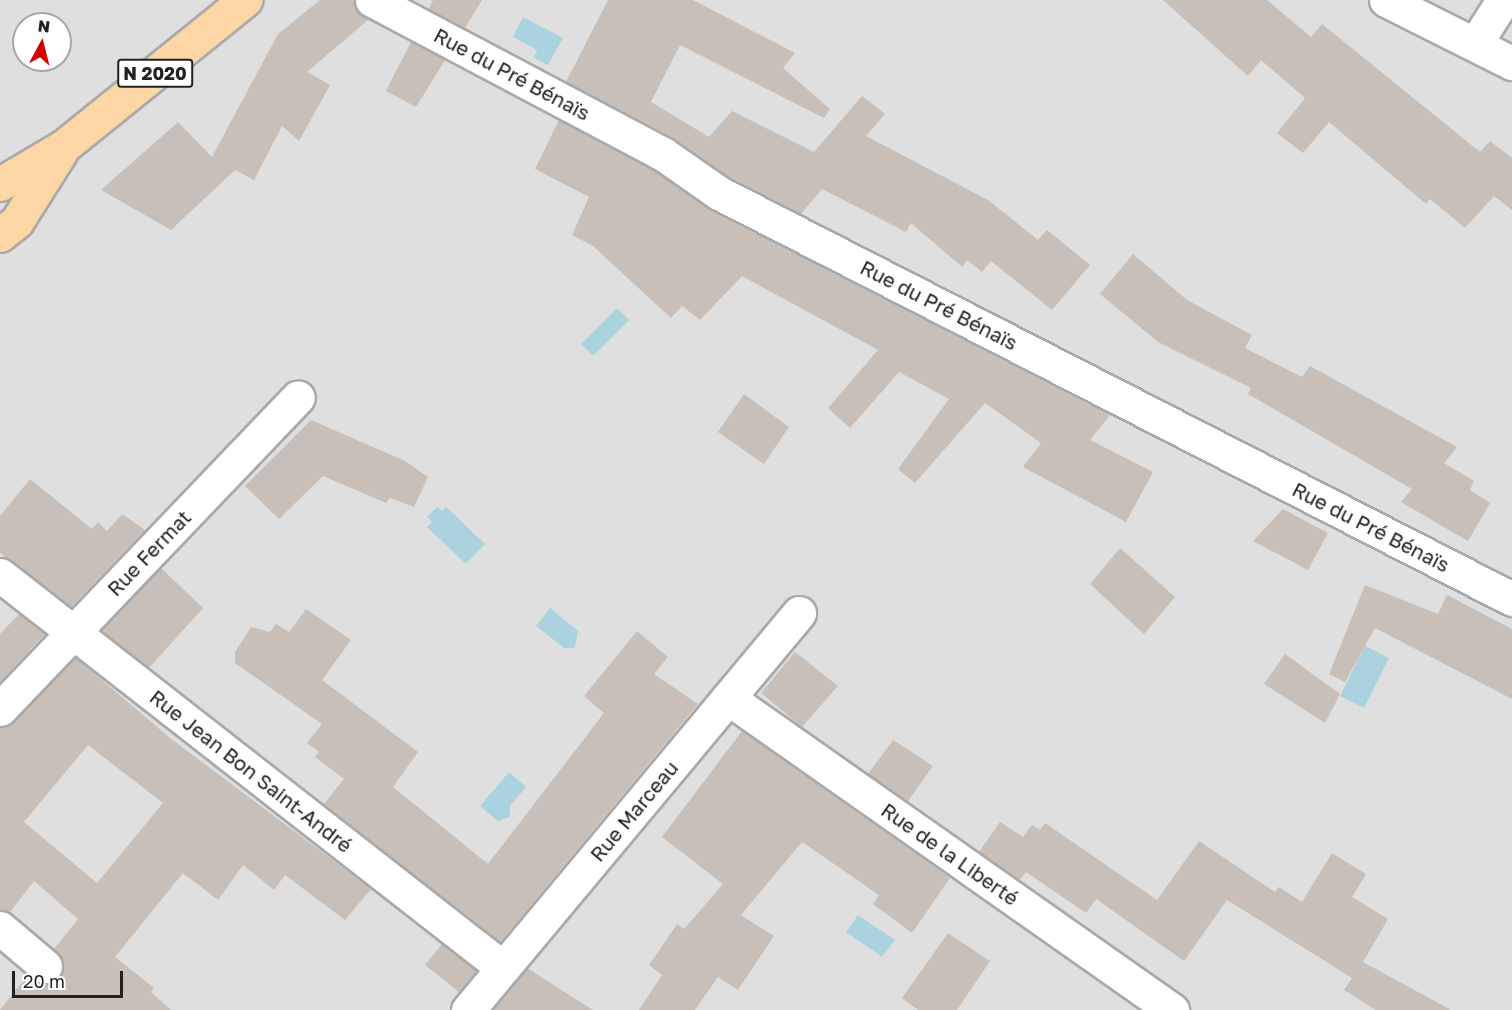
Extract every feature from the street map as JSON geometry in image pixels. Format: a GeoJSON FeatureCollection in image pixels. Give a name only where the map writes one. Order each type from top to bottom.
{"type":"FeatureCollection","features":[{"type":"Feature","properties":{"kind":"main road","name":"N 2020"},"geometry":{"type":"LineString","coordinates":[[64,146],[245,0]]}},
{"type":"Feature","properties":{"kind":"main road"},"geometry":{"type":"LineString","coordinates":[[0,184],[64,146]]}},
{"type":"Feature","properties":{"kind":"main road"},"geometry":{"type":"LineString","coordinates":[[0,236],[16,221],[64,146]]}},
{"type":"Feature","properties":{"kind":"street","name":"Rue du Pré Bénaïs"},"geometry":{"type":"LineString","coordinates":[[372,0],[663,154],[719,193],[1512,599]]}},
{"type":"Feature","properties":{"kind":"street"},"geometry":{"type":"LineString","coordinates":[[1386,0],[1512,63]]}},
{"type":"Feature","properties":{"kind":"street"},"geometry":{"type":"LineString","coordinates":[[1475,44],[1503,0]]}},
{"type":"Feature","properties":{"kind":"street","name":"Rue Fermat"},"geometry":{"type":"LineString","coordinates":[[0,710],[298,397]]}},
{"type":"Feature","properties":{"kind":"street","name":"Rue Jean Bon Saint-André"},"geometry":{"type":"LineString","coordinates":[[0,574],[503,968]]}},
{"type":"Feature","properties":{"kind":"street","name":"Rue Marceau"},"geometry":{"type":"LineString","coordinates":[[468,1010],[799,613]]}},
{"type":"Feature","properties":{"kind":"street","name":"Rue de la Liberté"},"geometry":{"type":"LineString","coordinates":[[728,698],[1172,1010]]}},
{"type":"Feature","properties":{"kind":"street"},"geometry":{"type":"LineString","coordinates":[[0,928],[45,966]]}},
{"type":"Feature","properties":{"kind":"shaded area"},"geometry":{"type":"Polygon","coordinates":[[[0,0],[1512,0],[1512,1010],[0,1010],[0,0]]]}},
{"type":"Feature","properties":{"kind":"water"},"geometry":{"type":"Polygon","coordinates":[[[523,17],[563,38],[548,65],[534,58],[537,50],[513,37],[523,17]]]}},
{"type":"Feature","properties":{"kind":"water"},"geometry":{"type":"Polygon","coordinates":[[[617,308],[629,320],[593,356],[581,344],[617,308]]]}},
{"type":"Feature","properties":{"kind":"water"},"geometry":{"type":"Polygon","coordinates":[[[437,507],[442,511],[446,507],[485,544],[466,564],[427,527],[432,522],[427,517],[437,507]]]}},
{"type":"Feature","properties":{"kind":"water"},"geometry":{"type":"Polygon","coordinates":[[[550,608],[578,631],[575,648],[564,648],[536,626],[550,608]]]}},
{"type":"Feature","properties":{"kind":"water"},"geometry":{"type":"Polygon","coordinates":[[[1365,646],[1389,658],[1364,708],[1340,696],[1365,646]]]}},
{"type":"Feature","properties":{"kind":"water"},"geometry":{"type":"Polygon","coordinates":[[[509,772],[526,787],[510,806],[510,817],[498,821],[480,806],[509,772]]]}},
{"type":"Feature","properties":{"kind":"water"},"geometry":{"type":"Polygon","coordinates":[[[858,915],[895,940],[882,957],[846,932],[858,915]]]}},
{"type":"Feature","properties":{"kind":"building"},"geometry":{"type":"Polygon","coordinates":[[[320,0],[353,0],[369,19],[307,72],[330,85],[299,141],[282,126],[254,180],[235,170],[171,230],[101,190],[178,122],[212,157],[278,34],[320,0]]]}},
{"type":"Feature","properties":{"kind":"building"},"geometry":{"type":"Polygon","coordinates":[[[433,0],[482,0],[465,28],[429,9],[433,0]]]}},
{"type":"Feature","properties":{"kind":"building"},"geometry":{"type":"Polygon","coordinates":[[[608,0],[693,0],[795,53],[783,68],[830,109],[824,118],[680,45],[651,102],[709,137],[732,111],[814,152],[862,96],[885,114],[866,136],[988,200],[1038,240],[1047,230],[1090,265],[1052,310],[991,261],[982,272],[967,260],[962,267],[911,223],[906,232],[822,189],[801,214],[729,177],[672,137],[566,82],[608,0]]]}},
{"type":"Feature","properties":{"kind":"building"},"geometry":{"type":"Polygon","coordinates":[[[1163,0],[1267,0],[1311,37],[1322,24],[1480,152],[1490,141],[1512,158],[1512,210],[1494,196],[1465,228],[1430,199],[1426,204],[1329,122],[1303,153],[1277,133],[1305,98],[1261,60],[1248,76],[1163,0]]]}},
{"type":"Feature","properties":{"kind":"building"},"geometry":{"type":"Polygon","coordinates":[[[411,42],[445,60],[416,107],[386,91],[411,42]]]}},
{"type":"Feature","properties":{"kind":"building"},"geometry":{"type":"Polygon","coordinates":[[[559,120],[653,170],[710,210],[1110,415],[1090,440],[1153,472],[1126,522],[1023,467],[1041,443],[985,403],[915,483],[898,469],[949,399],[899,372],[850,428],[828,408],[878,350],[742,276],[700,320],[682,306],[671,318],[593,246],[572,235],[589,197],[535,169],[559,120]]]}},
{"type":"Feature","properties":{"kind":"building"},"geometry":{"type":"Polygon","coordinates":[[[1133,254],[1187,300],[1252,335],[1245,348],[1302,377],[1310,366],[1457,447],[1444,463],[1474,481],[1470,490],[1490,503],[1468,541],[1401,502],[1412,489],[1248,394],[1251,388],[1158,342],[1100,294],[1133,254]]]}},
{"type":"Feature","properties":{"kind":"building"},"geometry":{"type":"Polygon","coordinates":[[[744,394],[789,427],[764,464],[718,432],[744,394]]]}},
{"type":"Feature","properties":{"kind":"building"},"geometry":{"type":"Polygon","coordinates":[[[311,420],[405,461],[428,477],[414,507],[390,498],[386,503],[323,476],[279,519],[245,486],[311,420]]]}},
{"type":"Feature","properties":{"kind":"building"},"geometry":{"type":"Polygon","coordinates":[[[30,479],[92,529],[98,522],[107,531],[122,514],[145,530],[71,607],[0,553],[0,516],[30,479]]]}},
{"type":"Feature","properties":{"kind":"building"},"geometry":{"type":"Polygon","coordinates":[[[1283,509],[1328,533],[1308,570],[1253,541],[1283,509]]]}},
{"type":"Feature","properties":{"kind":"building"},"geometry":{"type":"Polygon","coordinates":[[[1120,548],[1175,597],[1144,634],[1090,584],[1120,548]]]}},
{"type":"Feature","properties":{"kind":"building"},"geometry":{"type":"Polygon","coordinates":[[[161,568],[203,608],[149,668],[101,630],[161,568]]]}},
{"type":"Feature","properties":{"kind":"building"},"geometry":{"type":"Polygon","coordinates":[[[1365,585],[1438,614],[1447,595],[1512,629],[1512,699],[1375,628],[1345,682],[1329,674],[1365,585]]]}},
{"type":"Feature","properties":{"kind":"building"},"geometry":{"type":"Polygon","coordinates":[[[306,609],[351,640],[322,680],[418,752],[393,787],[488,864],[604,713],[584,696],[637,631],[668,657],[654,674],[698,704],[500,942],[324,804],[344,779],[315,757],[319,752],[307,743],[322,724],[235,663],[235,652],[251,627],[270,632],[276,624],[289,632],[306,609]]]}},
{"type":"Feature","properties":{"kind":"building"},"geometry":{"type":"Polygon","coordinates":[[[19,614],[45,634],[0,682],[0,634],[19,614]]]}},
{"type":"Feature","properties":{"kind":"building"},"geometry":{"type":"Polygon","coordinates":[[[795,652],[838,686],[802,727],[761,693],[795,652]]]}},
{"type":"Feature","properties":{"kind":"building"},"geometry":{"type":"Polygon","coordinates":[[[1285,654],[1340,694],[1325,723],[1264,684],[1285,654]]]}},
{"type":"Feature","properties":{"kind":"building"},"geometry":{"type":"Polygon","coordinates":[[[75,657],[170,738],[371,889],[345,920],[285,875],[274,890],[243,865],[218,900],[183,873],[115,957],[154,988],[151,992],[171,1010],[0,1010],[27,976],[42,984],[59,978],[63,960],[54,949],[78,919],[34,881],[10,912],[0,910],[0,727],[14,722],[75,657]],[[88,745],[24,822],[97,883],[163,803],[88,745]]]}},
{"type":"Feature","properties":{"kind":"building"},"geometry":{"type":"Polygon","coordinates":[[[742,731],[950,878],[912,933],[873,904],[879,895],[802,842],[741,915],[774,936],[738,990],[718,977],[695,1010],[639,1010],[662,975],[649,965],[677,924],[684,929],[723,884],[662,837],[742,731]]]}},
{"type":"Feature","properties":{"kind":"building"},"geometry":{"type":"Polygon","coordinates":[[[893,740],[933,766],[908,801],[868,774],[893,740]]]}},
{"type":"Feature","properties":{"kind":"building"},"geometry":{"type":"Polygon","coordinates":[[[1000,822],[1023,837],[1032,825],[1040,830],[1045,823],[1157,900],[1199,841],[1275,892],[1279,887],[1302,902],[1332,853],[1366,874],[1352,897],[1388,919],[1363,962],[1451,1010],[1376,1010],[1344,990],[1352,978],[1227,900],[1184,961],[1096,899],[1086,913],[1026,872],[1020,880],[979,852],[1000,822]]]}},
{"type":"Feature","properties":{"kind":"building"},"geometry":{"type":"Polygon","coordinates":[[[948,933],[990,961],[957,1010],[918,1010],[902,998],[948,933]]]}},
{"type":"Feature","properties":{"kind":"building"},"geometry":{"type":"Polygon","coordinates":[[[442,944],[476,971],[459,992],[425,965],[442,944]]]}},
{"type":"Feature","properties":{"kind":"building"},"geometry":{"type":"Polygon","coordinates":[[[527,968],[593,1010],[492,1010],[527,968]]]}}]}
